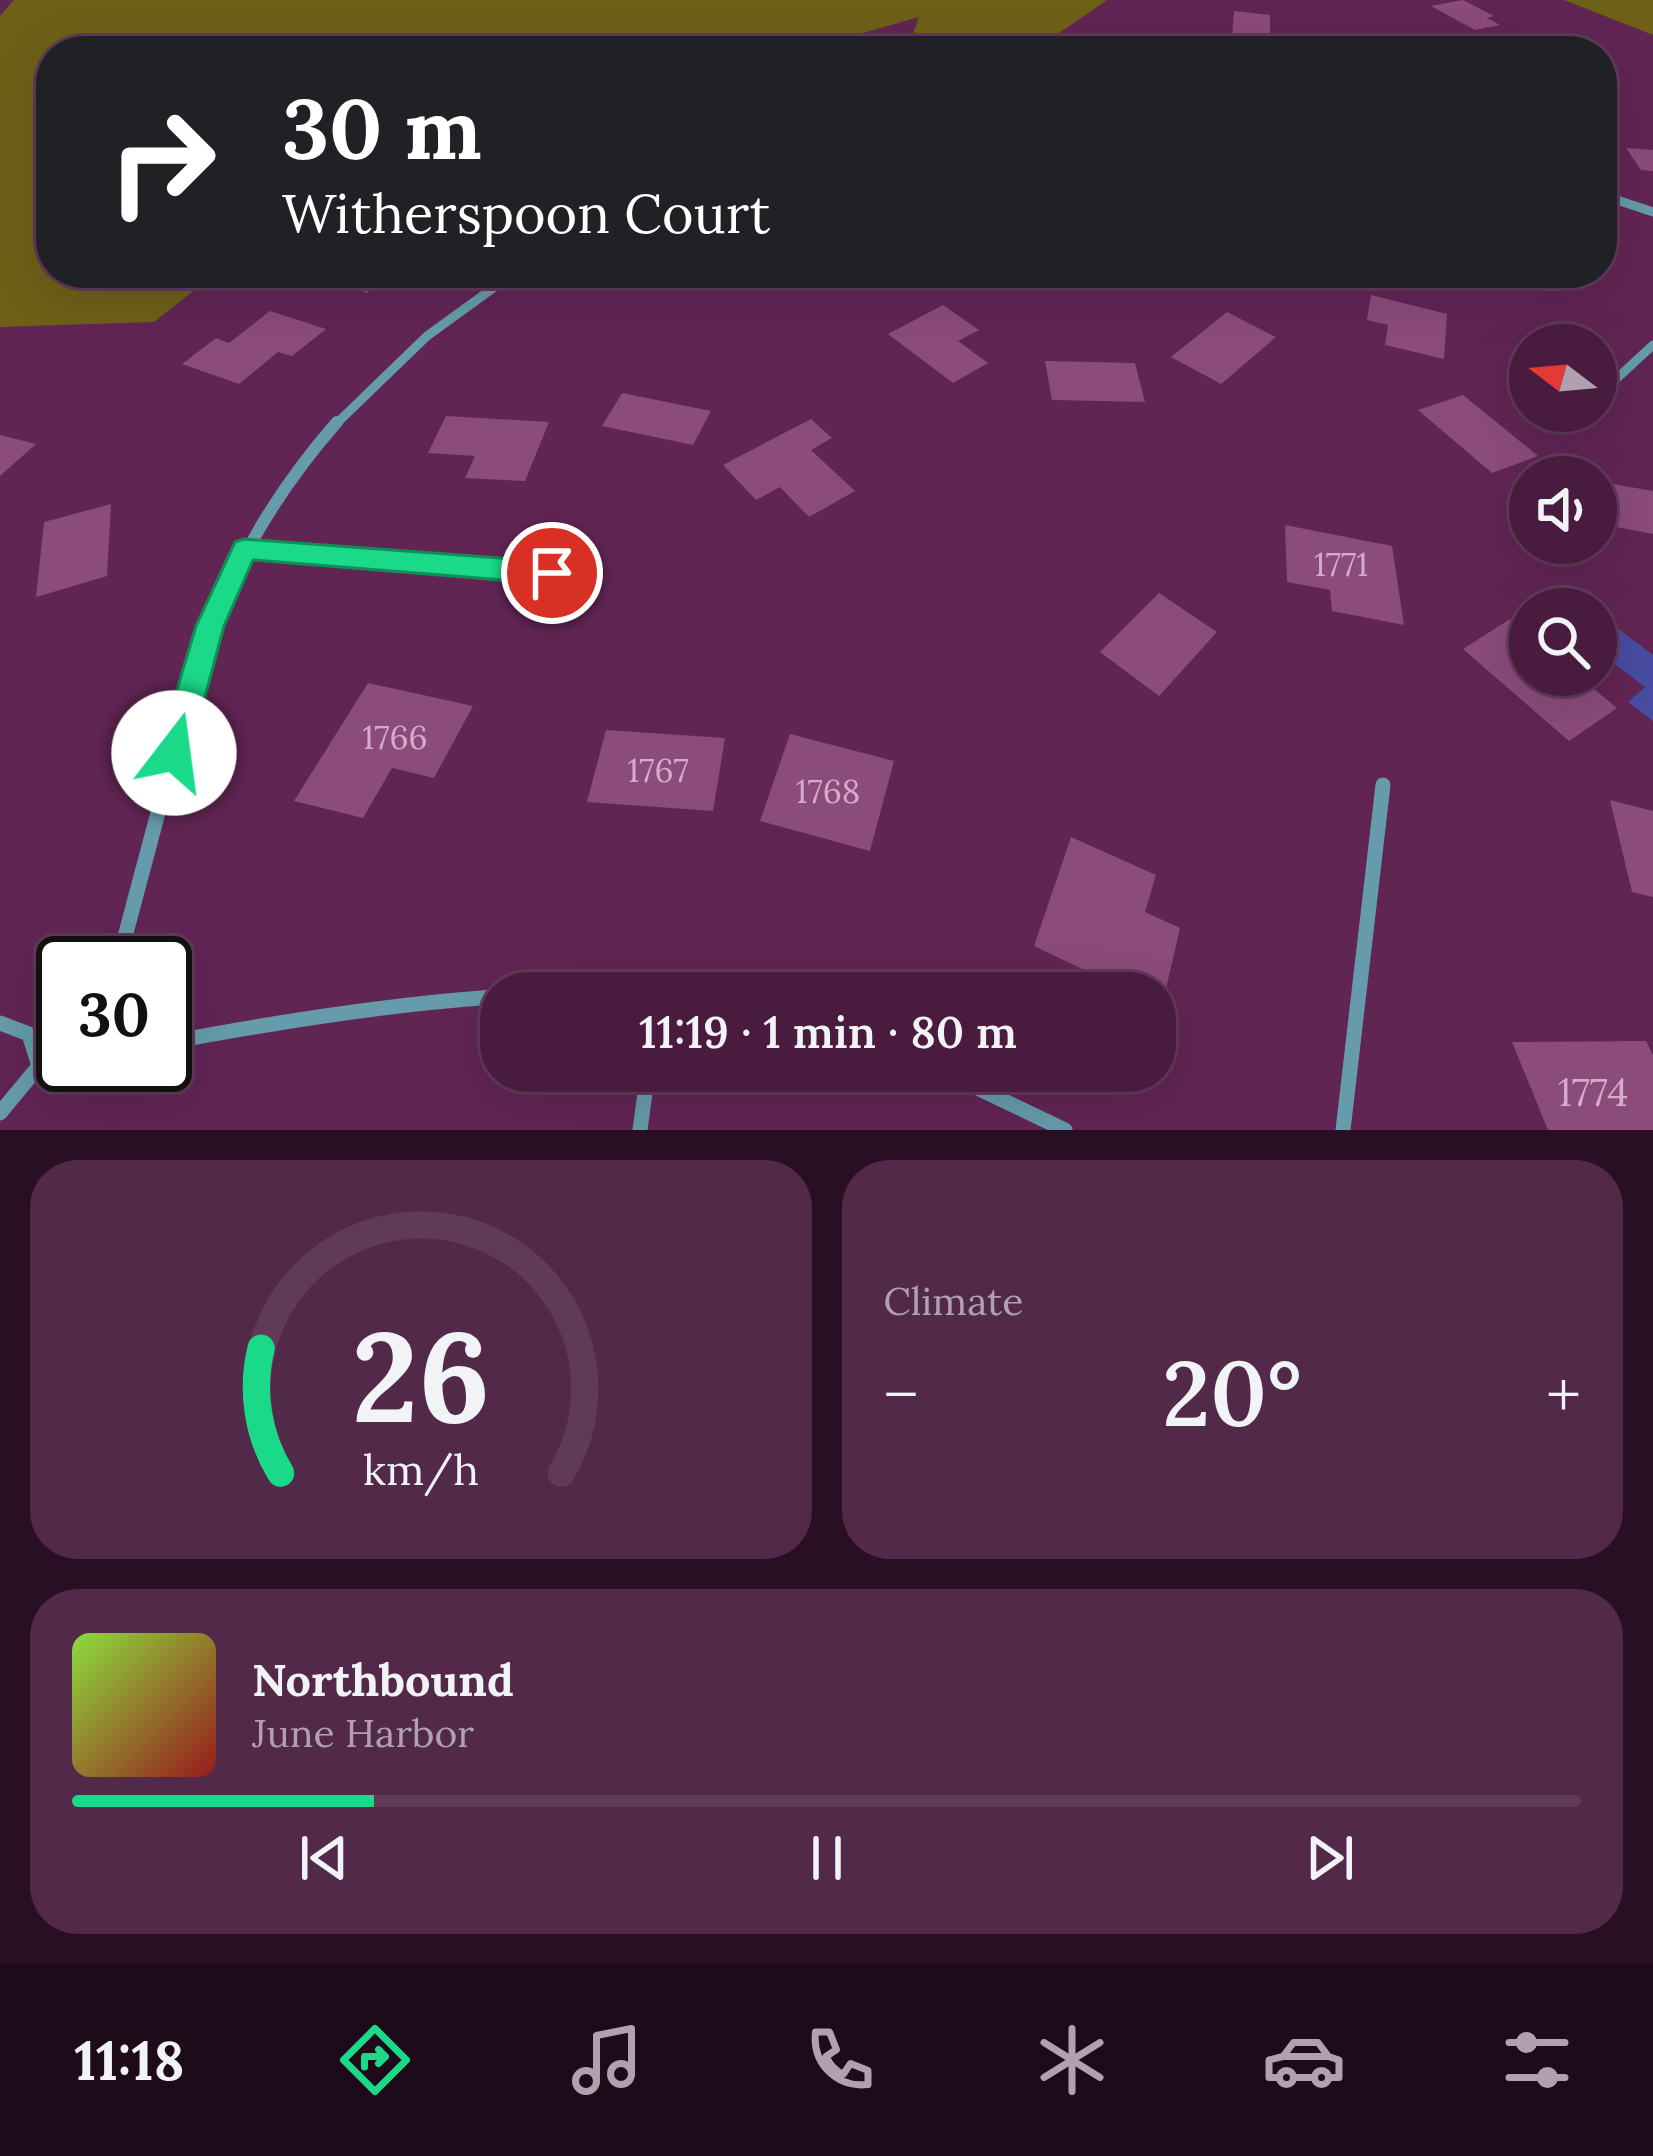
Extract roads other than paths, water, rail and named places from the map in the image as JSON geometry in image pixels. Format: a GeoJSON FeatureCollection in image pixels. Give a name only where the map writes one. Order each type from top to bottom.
{"type":"FeatureCollection","features":[{"type":"Feature","properties":{"kind":"street"},"geometry":{"type":"LineString","coordinates":[[1617,200],[1653,212]]}},
{"type":"Feature","properties":{"kind":"street"},"geometry":{"type":"LineString","coordinates":[[125,936],[196,669],[244,549],[298,470],[376,382],[423,338],[493,288]]}},
{"type":"Feature","properties":{"kind":"street"},"geometry":{"type":"LineString","coordinates":[[1617,378],[1653,345]]}},
{"type":"Feature","properties":{"kind":"street"},"geometry":{"type":"LineString","coordinates":[[244,549],[596,577]]}},
{"type":"Feature","properties":{"kind":"street"},"geometry":{"type":"LineString","coordinates":[[1343,1130],[1383,784]]}},
{"type":"Feature","properties":{"kind":"street"},"geometry":{"type":"LineString","coordinates":[[192,1038],[382,1004],[480,994]]}},
{"type":"Feature","properties":{"kind":"street"},"geometry":{"type":"LineString","coordinates":[[0,1023],[29,1034],[36,1056]]}},
{"type":"Feature","properties":{"kind":"street"},"geometry":{"type":"LineString","coordinates":[[0,1113],[36,1070]]}},
{"type":"Feature","properties":{"kind":"street"},"geometry":{"type":"LineString","coordinates":[[640,1130],[645,1092]]}},
{"type":"Feature","properties":{"kind":"street"},"geometry":{"type":"LineString","coordinates":[[985,1092],[1064,1130]]}}]}
